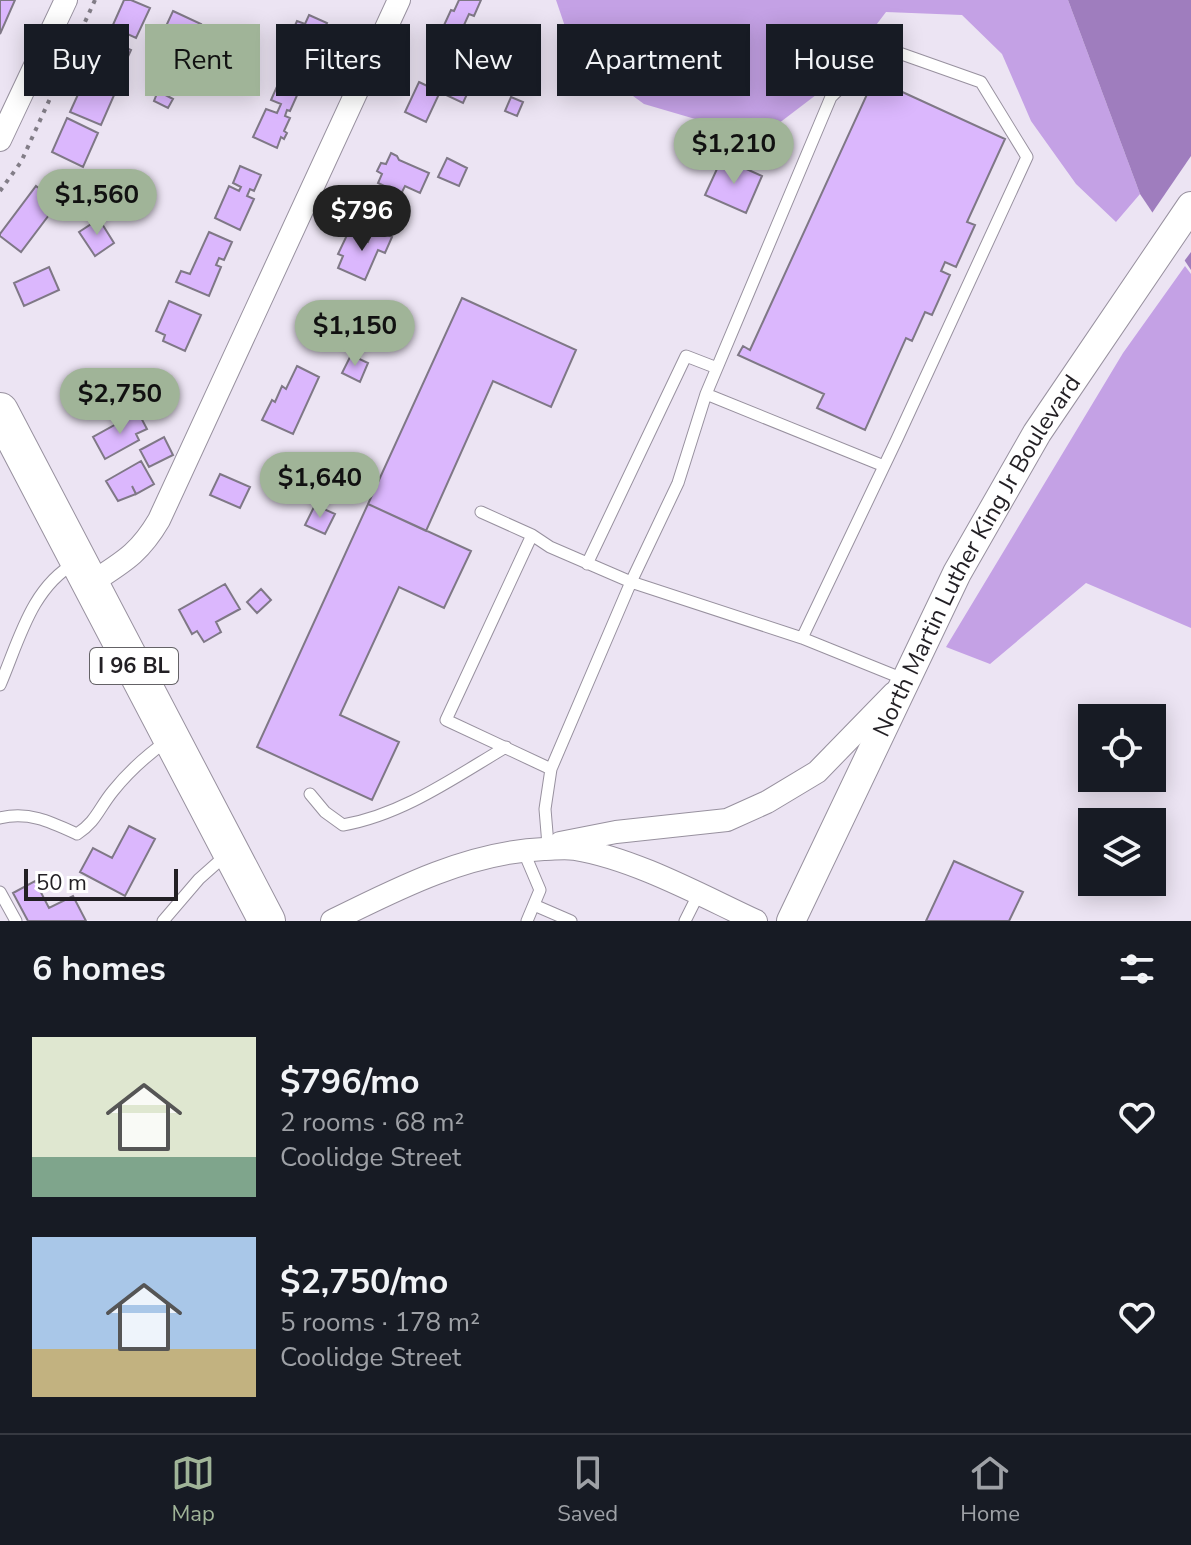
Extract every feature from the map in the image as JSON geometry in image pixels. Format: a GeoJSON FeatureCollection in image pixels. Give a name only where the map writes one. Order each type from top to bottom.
{"type":"FeatureCollection","features":[{"type":"Feature","properties":{"kind":"main road","name":"I 96 BL"},"geometry":{"type":"LineString","coordinates":[[0,411],[267,921]]}},
{"type":"Feature","properties":{"kind":"street"},"geometry":{"type":"LineString","coordinates":[[0,140],[66,0]]}},
{"type":"Feature","properties":{"kind":"street"},"geometry":{"type":"LineString","coordinates":[[85,572],[133,556],[159,520],[399,0]]}},
{"type":"Feature","properties":{"kind":"street","name":"North Martin Luther King Jr Boulevard"},"geometry":{"type":"LineString","coordinates":[[791,921],[957,573],[1037,433],[1191,206]]}},
{"type":"Feature","properties":{"kind":"street"},"geometry":{"type":"LineString","coordinates":[[332,921],[425,877],[471,862],[616,832],[727,820],[767,802],[817,772],[906,680]]}},
{"type":"Feature","properties":{"kind":"street"},"geometry":{"type":"LineString","coordinates":[[523,850],[573,848],[621,862],[756,921]]}},
{"type":"Feature","properties":{"kind":"lane"},"geometry":{"type":"LineString","coordinates":[[548,845],[545,809],[551,769],[631,582],[678,483],[706,394],[831,97],[882,47],[981,82],[1027,157],[802,638]]}},
{"type":"Feature","properties":{"kind":"lane"},"geometry":{"type":"LineString","coordinates":[[587,564],[686,356],[717,368]]}},
{"type":"Feature","properties":{"kind":"lane"},"geometry":{"type":"LineString","coordinates":[[706,394],[884,466]]}},
{"type":"Feature","properties":{"kind":"lane"},"geometry":{"type":"LineString","coordinates":[[481,512],[532,535],[550,547],[631,582],[802,638],[906,680]]}},
{"type":"Feature","properties":{"kind":"lane"},"geometry":{"type":"LineString","coordinates":[[532,535],[446,720],[551,769]]}},
{"type":"Feature","properties":{"kind":"lane"},"geometry":{"type":"LineString","coordinates":[[0,685],[44,587],[57,573],[85,572]]}},
{"type":"Feature","properties":{"kind":"lane"},"geometry":{"type":"LineString","coordinates":[[0,818],[18,814],[53,823],[77,834],[91,825],[111,794],[138,763],[172,737]]}},
{"type":"Feature","properties":{"kind":"lane"},"geometry":{"type":"LineString","coordinates":[[310,794],[325,812],[343,825],[357,823],[410,803],[506,747]]}},
{"type":"Feature","properties":{"kind":"lane"},"geometry":{"type":"LineString","coordinates":[[163,921],[199,879],[232,850]]}},
{"type":"Feature","properties":{"kind":"lane"},"geometry":{"type":"LineString","coordinates":[[523,850],[540,890],[527,921]]}},
{"type":"Feature","properties":{"kind":"lane"},"geometry":{"type":"LineString","coordinates":[[0,892],[16,921]]}},
{"type":"Feature","properties":{"kind":"lane"},"geometry":{"type":"LineString","coordinates":[[685,921],[698,895]]}},
{"type":"Feature","properties":{"kind":"lane"},"geometry":{"type":"LineString","coordinates":[[534,905],[571,921]]}},
{"type":"Feature","properties":{"kind":"path"},"geometry":{"type":"LineString","coordinates":[[0,191],[21,162],[95,0]]}},
{"type":"Feature","properties":{"kind":"shaded area"},"geometry":{"type":"Polygon","coordinates":[[[556,0],[1068,0],[1140,194],[1116,222],[1076,184],[1031,121],[1002,54],[962,15],[886,12],[877,24],[766,24],[766,96],[815,96],[770,130],[726,128],[644,104],[633,96],[750,96],[750,24],[564,24],[556,0]]]}},
{"type":"Feature","properties":{"kind":"shaded area"},"geometry":{"type":"Polygon","coordinates":[[[1068,0],[1191,0],[1191,270],[1140,194],[1068,0]]]}},
{"type":"Feature","properties":{"kind":"shaded area"},"geometry":{"type":"Polygon","coordinates":[[[1185,266],[1191,274],[1191,628],[1086,583],[990,664],[946,647],[1123,353],[1185,266]]]}},
{"type":"Feature","properties":{"kind":"pier"},"geometry":{"type":"Polygon","coordinates":[[[1191,156],[1191,252],[1182,264],[1150,216],[1191,156]]]}},
{"type":"Feature","properties":{"kind":"building"},"geometry":{"type":"Polygon","coordinates":[[[0,0],[15,0],[0,34],[0,0]]]}},
{"type":"Feature","properties":{"kind":"building"},"geometry":{"type":"Polygon","coordinates":[[[124,0],[150,8],[136,38],[129,35],[129,24],[113,24],[124,0]]]}},
{"type":"Feature","properties":{"kind":"building"},"geometry":{"type":"Polygon","coordinates":[[[459,0],[481,0],[474,16],[469,14],[464,24],[445,24],[451,10],[454,11],[459,0]]]}},
{"type":"Feature","properties":{"kind":"building"},"geometry":{"type":"Polygon","coordinates":[[[173,11],[201,24],[167,24],[173,11]]]}},
{"type":"Feature","properties":{"kind":"building"},"geometry":{"type":"Polygon","coordinates":[[[309,15],[327,23],[327,24],[305,24],[309,15]]]}},
{"type":"Feature","properties":{"kind":"building"},"geometry":{"type":"Polygon","coordinates":[[[419,82],[426,85],[426,96],[438,96],[426,122],[405,112],[419,82]]]}},
{"type":"Feature","properties":{"kind":"building"},"geometry":{"type":"Polygon","coordinates":[[[276,89],[276,96],[297,96],[290,111],[287,110],[285,116],[290,118],[284,131],[287,133],[284,139],[281,137],[277,148],[253,137],[266,109],[277,113],[281,104],[271,100],[276,89]]]}},
{"type":"Feature","properties":{"kind":"building"},"geometry":{"type":"Polygon","coordinates":[[[903,92],[1005,139],[967,222],[975,225],[956,267],[945,262],[941,271],[950,275],[932,315],[925,312],[912,341],[906,338],[865,430],[817,408],[824,394],[738,355],[743,346],[750,350],[866,96],[903,96],[903,92]]]}},
{"type":"Feature","properties":{"kind":"building"},"geometry":{"type":"Polygon","coordinates":[[[77,96],[114,96],[101,125],[70,112],[77,96]]]}},
{"type":"Feature","properties":{"kind":"building"},"geometry":{"type":"Polygon","coordinates":[[[156,96],[173,99],[168,108],[154,101],[156,96]]]}},
{"type":"Feature","properties":{"kind":"building"},"geometry":{"type":"Polygon","coordinates":[[[448,96],[466,96],[463,103],[448,96]]]}},
{"type":"Feature","properties":{"kind":"building"},"geometry":{"type":"Polygon","coordinates":[[[511,97],[523,102],[517,116],[505,111],[511,97]]]}},
{"type":"Feature","properties":{"kind":"building"},"geometry":{"type":"Polygon","coordinates":[[[67,118],[98,133],[83,167],[52,152],[67,118]]]}},
{"type":"Feature","properties":{"kind":"building"},"geometry":{"type":"Polygon","coordinates":[[[391,153],[399,160],[429,173],[420,193],[405,186],[401,194],[378,183],[382,174],[377,171],[381,163],[386,164],[391,153]]]}},
{"type":"Feature","properties":{"kind":"building"},"geometry":{"type":"Polygon","coordinates":[[[447,158],[467,168],[459,186],[438,177],[447,158]]]}},
{"type":"Feature","properties":{"kind":"building"},"geometry":{"type":"Polygon","coordinates":[[[722,158],[762,176],[746,213],[705,195],[722,158]]]}},
{"type":"Feature","properties":{"kind":"building"},"geometry":{"type":"Polygon","coordinates":[[[240,166],[261,175],[254,191],[250,189],[247,196],[254,199],[240,230],[215,218],[229,186],[239,191],[241,187],[233,183],[240,166]]]}},
{"type":"Feature","properties":{"kind":"building"},"geometry":{"type":"Polygon","coordinates":[[[36,186],[58,203],[21,252],[0,234],[36,186]]]}},
{"type":"Feature","properties":{"kind":"building"},"geometry":{"type":"Polygon","coordinates":[[[99,219],[114,243],[95,256],[79,232],[99,219]]]}},
{"type":"Feature","properties":{"kind":"building"},"geometry":{"type":"Polygon","coordinates":[[[373,228],[392,237],[385,253],[378,250],[365,280],[338,268],[343,256],[338,254],[348,233],[368,242],[373,228]]]}},
{"type":"Feature","properties":{"kind":"building"},"geometry":{"type":"Polygon","coordinates":[[[209,232],[232,242],[224,260],[219,258],[216,265],[221,267],[209,296],[176,282],[181,271],[190,274],[209,232]]]}},
{"type":"Feature","properties":{"kind":"building"},"geometry":{"type":"Polygon","coordinates":[[[49,267],[59,290],[24,306],[14,283],[49,267]]]}},
{"type":"Feature","properties":{"kind":"building"},"geometry":{"type":"Polygon","coordinates":[[[462,298],[576,350],[551,407],[493,381],[426,531],[368,504],[462,298]]]}},
{"type":"Feature","properties":{"kind":"building"},"geometry":{"type":"Polygon","coordinates":[[[169,301],[201,315],[185,351],[163,341],[165,335],[156,331],[169,301]]]}},
{"type":"Feature","properties":{"kind":"building"},"geometry":{"type":"Polygon","coordinates":[[[321,308],[345,319],[331,348],[308,337],[312,328],[309,326],[321,308]]]}},
{"type":"Feature","properties":{"kind":"building"},"geometry":{"type":"Polygon","coordinates":[[[351,355],[368,363],[360,382],[342,373],[351,355]]]}},
{"type":"Feature","properties":{"kind":"building"},"geometry":{"type":"Polygon","coordinates":[[[297,366],[319,377],[293,434],[262,420],[282,386],[286,389],[297,366]]]}},
{"type":"Feature","properties":{"kind":"building"},"geometry":{"type":"Polygon","coordinates":[[[110,370],[122,394],[92,408],[80,384],[110,370]]]}},
{"type":"Feature","properties":{"kind":"building"},"geometry":{"type":"Polygon","coordinates":[[[138,412],[147,429],[136,434],[139,440],[105,459],[93,437],[138,412]]]}},
{"type":"Feature","properties":{"kind":"building"},"geometry":{"type":"Polygon","coordinates":[[[164,437],[173,455],[149,467],[140,450],[164,437]]]}},
{"type":"Feature","properties":{"kind":"building"},"geometry":{"type":"Polygon","coordinates":[[[141,461],[154,484],[118,501],[106,481],[141,461]]]}},
{"type":"Feature","properties":{"kind":"building"},"geometry":{"type":"Polygon","coordinates":[[[220,474],[250,487],[240,508],[210,495],[220,474]]]}},
{"type":"Feature","properties":{"kind":"building"},"geometry":{"type":"Polygon","coordinates":[[[368,504],[471,551],[444,608],[399,587],[340,715],[399,742],[372,800],[257,747],[368,504]]]}},
{"type":"Feature","properties":{"kind":"building"},"geometry":{"type":"Polygon","coordinates":[[[315,505],[335,514],[325,534],[305,525],[315,505]]]}},
{"type":"Feature","properties":{"kind":"building"},"geometry":{"type":"Polygon","coordinates":[[[225,584],[240,609],[216,622],[221,632],[204,642],[197,631],[192,634],[179,610],[225,584]]]}},
{"type":"Feature","properties":{"kind":"building"},"geometry":{"type":"Polygon","coordinates":[[[261,589],[271,600],[257,613],[247,602],[261,589]]]}},
{"type":"Feature","properties":{"kind":"building"},"geometry":{"type":"Polygon","coordinates":[[[129,826],[155,839],[125,896],[80,872],[93,848],[112,858],[129,826]]]}},
{"type":"Feature","properties":{"kind":"building"},"geometry":{"type":"Polygon","coordinates":[[[954,861],[1023,892],[1009,921],[926,921],[954,861]]]}},
{"type":"Feature","properties":{"kind":"building"},"geometry":{"type":"Polygon","coordinates":[[[35,881],[49,908],[73,896],[86,921],[28,921],[13,893],[35,881]]]}}]}
